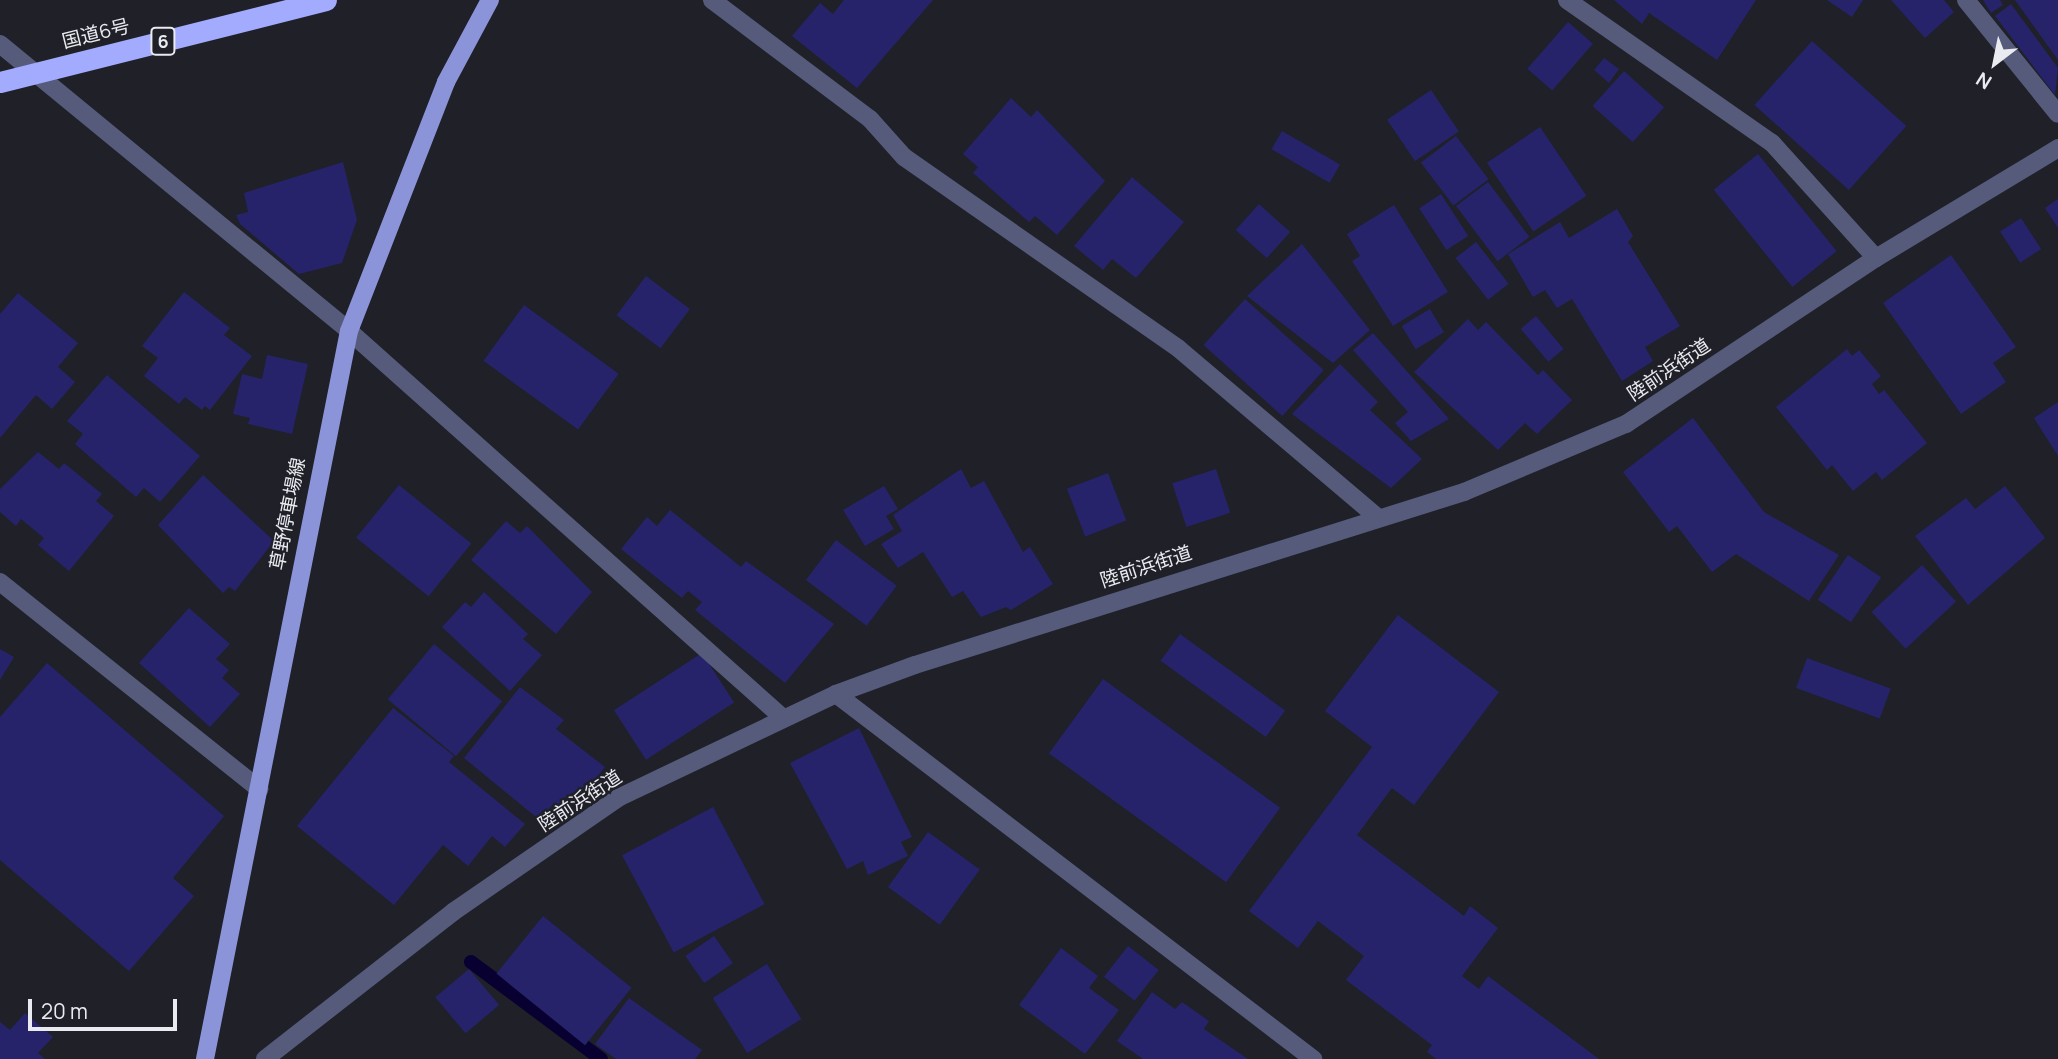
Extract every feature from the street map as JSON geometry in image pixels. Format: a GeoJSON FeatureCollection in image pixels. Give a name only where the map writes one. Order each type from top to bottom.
{"type":"FeatureCollection","features":[{"type":"Feature","properties":{"kind":"highway","name":"国道6号"},"geometry":{"type":"LineString","coordinates":[[0,82],[326,0]]}},
{"type":"Feature","properties":{"kind":"main road","name":"草野停車場線"},"geometry":{"type":"LineString","coordinates":[[205,1059],[349,331],[446,82],[490,0]]}},
{"type":"Feature","properties":{"kind":"street"},"geometry":{"type":"LineString","coordinates":[[712,0],[870,119],[904,157],[1180,349],[1376,516]]}},
{"type":"Feature","properties":{"kind":"street"},"geometry":{"type":"LineString","coordinates":[[1567,0],[1772,143],[1876,258]]}},
{"type":"Feature","properties":{"kind":"street"},"geometry":{"type":"LineString","coordinates":[[1966,0],[2058,114]]}},
{"type":"Feature","properties":{"kind":"street"},"geometry":{"type":"LineString","coordinates":[[0,44],[32,74],[349,331],[783,718]]}},
{"type":"Feature","properties":{"kind":"street","name":"陸前浜街道"},"geometry":{"type":"LineString","coordinates":[[265,1059],[453,912],[618,798],[836,694],[1376,516],[1464,492],[1626,424],[1876,258],[2058,148]]}},
{"type":"Feature","properties":{"kind":"street"},"geometry":{"type":"LineString","coordinates":[[0,582],[258,789]]}},
{"type":"Feature","properties":{"kind":"street"},"geometry":{"type":"LineString","coordinates":[[836,694],[1313,1059]]}},
{"type":"Feature","properties":{"kind":"building"},"geometry":{"type":"Polygon","coordinates":[[[844,0],[933,0],[857,88],[792,36],[820,3],[833,14],[844,0]]]}},
{"type":"Feature","properties":{"kind":"building"},"geometry":{"type":"Polygon","coordinates":[[[1614,0],[1756,0],[1717,60],[1649,13],[1642,24],[1614,0]]]}},
{"type":"Feature","properties":{"kind":"building"},"geometry":{"type":"Polygon","coordinates":[[[1827,0],[1863,0],[1852,17],[1827,0]]]}},
{"type":"Feature","properties":{"kind":"building"},"geometry":{"type":"Polygon","coordinates":[[[1891,0],[1944,0],[1954,12],[1925,38],[1891,0]]]}},
{"type":"Feature","properties":{"kind":"building"},"geometry":{"type":"Polygon","coordinates":[[[1983,0],[2000,0],[2003,5],[1991,13],[1983,0]]]}},
{"type":"Feature","properties":{"kind":"building"},"geometry":{"type":"Polygon","coordinates":[[[2015,0],[2058,0],[2058,60],[2015,0]]]}},
{"type":"Feature","properties":{"kind":"building"},"geometry":{"type":"Polygon","coordinates":[[[2011,4],[2058,68],[2055,95],[1995,16],[2011,4]]]}},
{"type":"Feature","properties":{"kind":"building"},"geometry":{"type":"Polygon","coordinates":[[[1568,22],[1593,44],[1552,90],[1527,69],[1568,22]]]}},
{"type":"Feature","properties":{"kind":"building"},"geometry":{"type":"Polygon","coordinates":[[[1812,41],[1906,126],[1849,190],[1754,105],[1812,41]]]}},
{"type":"Feature","properties":{"kind":"building"},"geometry":{"type":"Polygon","coordinates":[[[1604,58],[1619,69],[1609,83],[1594,70],[1604,58]]]}},
{"type":"Feature","properties":{"kind":"building"},"geometry":{"type":"Polygon","coordinates":[[[1624,71],[1664,107],[1633,142],[1593,106],[1624,71]]]}},
{"type":"Feature","properties":{"kind":"building"},"geometry":{"type":"Polygon","coordinates":[[[1431,90],[1459,131],[1415,161],[1387,120],[1431,90]]]}},
{"type":"Feature","properties":{"kind":"building"},"geometry":{"type":"Polygon","coordinates":[[[1011,98],[1031,117],[1037,110],[1105,181],[1057,235],[1035,216],[1029,222],[973,173],[978,167],[963,154],[1011,98]]]}},
{"type":"Feature","properties":{"kind":"building"},"geometry":{"type":"Polygon","coordinates":[[[1540,127],[1586,196],[1533,232],[1487,163],[1540,127]]]}},
{"type":"Feature","properties":{"kind":"building"},"geometry":{"type":"Polygon","coordinates":[[[1282,131],[1340,164],[1330,183],[1272,149],[1282,131]]]}},
{"type":"Feature","properties":{"kind":"building"},"geometry":{"type":"Polygon","coordinates":[[[1456,136],[1488,179],[1453,206],[1421,162],[1456,136]]]}},
{"type":"Feature","properties":{"kind":"building"},"geometry":{"type":"Polygon","coordinates":[[[1758,154],[1837,251],[1792,287],[1714,190],[1758,154]]]}},
{"type":"Feature","properties":{"kind":"building"},"geometry":{"type":"Polygon","coordinates":[[[343,162],[357,220],[342,263],[299,274],[240,224],[236,215],[248,212],[244,193],[343,162]]]}},
{"type":"Feature","properties":{"kind":"building"},"geometry":{"type":"Polygon","coordinates":[[[1132,177],[1184,222],[1136,278],[1112,259],[1103,270],[1074,246],[1132,177]]]}},
{"type":"Feature","properties":{"kind":"building"},"geometry":{"type":"Polygon","coordinates":[[[1488,182],[1530,237],[1498,261],[1456,206],[1488,182]]]}},
{"type":"Feature","properties":{"kind":"building"},"geometry":{"type":"Polygon","coordinates":[[[1441,194],[1468,236],[1446,250],[1419,208],[1441,194]]]}},
{"type":"Feature","properties":{"kind":"building"},"geometry":{"type":"Polygon","coordinates":[[[2058,199],[2058,228],[2045,208],[2058,199]]]}},
{"type":"Feature","properties":{"kind":"building"},"geometry":{"type":"Polygon","coordinates":[[[1259,204],[1290,232],[1267,258],[1236,230],[1259,204]]]}},
{"type":"Feature","properties":{"kind":"building"},"geometry":{"type":"Polygon","coordinates":[[[1394,205],[1448,292],[1393,326],[1352,261],[1360,256],[1347,234],[1394,205]]]}},
{"type":"Feature","properties":{"kind":"building"},"geometry":{"type":"Polygon","coordinates":[[[1617,209],[1633,236],[1628,242],[1680,326],[1645,347],[1653,361],[1622,381],[1572,299],[1557,308],[1545,290],[1533,297],[1508,254],[1560,222],[1569,238],[1617,209]]]}},
{"type":"Feature","properties":{"kind":"building"},"geometry":{"type":"Polygon","coordinates":[[[2021,218],[2041,249],[2020,263],[2000,232],[2021,218]]]}},
{"type":"Feature","properties":{"kind":"building"},"geometry":{"type":"Polygon","coordinates":[[[1476,242],[1509,284],[1488,300],[1456,258],[1476,242]]]}},
{"type":"Feature","properties":{"kind":"building"},"geometry":{"type":"Polygon","coordinates":[[[1302,244],[1370,330],[1333,363],[1247,296],[1302,244]]]}},
{"type":"Feature","properties":{"kind":"building"},"geometry":{"type":"Polygon","coordinates":[[[1951,255],[2016,347],[1993,363],[2006,382],[1961,414],[1883,303],[1951,255]]]}},
{"type":"Feature","properties":{"kind":"building"},"geometry":{"type":"Polygon","coordinates":[[[646,276],[690,309],[660,348],[617,315],[646,276]]]}},
{"type":"Feature","properties":{"kind":"building"},"geometry":{"type":"Polygon","coordinates":[[[184,292],[230,328],[224,335],[252,356],[210,410],[205,406],[202,410],[185,397],[179,404],[144,376],[158,358],[142,346],[184,292]]]}},
{"type":"Feature","properties":{"kind":"building"},"geometry":{"type":"Polygon","coordinates":[[[18,293],[78,343],[58,367],[75,382],[52,409],[36,395],[0,438],[0,314],[18,293]]]}},
{"type":"Feature","properties":{"kind":"building"},"geometry":{"type":"Polygon","coordinates":[[[1245,299],[1324,370],[1282,416],[1204,345],[1245,299]]]}},
{"type":"Feature","properties":{"kind":"building"},"geometry":{"type":"Polygon","coordinates":[[[524,305],[619,374],[578,430],[483,361],[524,305]]]}},
{"type":"Feature","properties":{"kind":"building"},"geometry":{"type":"Polygon","coordinates":[[[1430,309],[1444,332],[1416,349],[1402,326],[1430,309]]]}},
{"type":"Feature","properties":{"kind":"building"},"geometry":{"type":"Polygon","coordinates":[[[1536,316],[1564,349],[1548,362],[1521,329],[1536,316]]]}},
{"type":"Feature","properties":{"kind":"building"},"geometry":{"type":"Polygon","coordinates":[[[1468,319],[1478,330],[1486,322],[1538,375],[1543,370],[1572,400],[1537,434],[1525,423],[1498,450],[1414,372],[1468,319]]]}},
{"type":"Feature","properties":{"kind":"building"},"geometry":{"type":"Polygon","coordinates":[[[1373,333],[1449,419],[1411,441],[1395,423],[1408,412],[1353,350],[1373,333]]]}},
{"type":"Feature","properties":{"kind":"building"},"geometry":{"type":"Polygon","coordinates":[[[1847,349],[1852,356],[1859,350],[1881,376],[1872,384],[1879,394],[1884,390],[1927,443],[1882,480],[1876,472],[1853,491],[1832,465],[1827,470],[1776,407],[1847,349]]]}},
{"type":"Feature","properties":{"kind":"building"},"geometry":{"type":"Polygon","coordinates":[[[267,355],[308,364],[292,434],[248,424],[250,418],[233,414],[242,374],[262,379],[267,355]]]}},
{"type":"Feature","properties":{"kind":"building"},"geometry":{"type":"Polygon","coordinates":[[[1340,364],[1378,402],[1370,410],[1422,459],[1391,488],[1292,414],[1340,364]]]}},
{"type":"Feature","properties":{"kind":"building"},"geometry":{"type":"Polygon","coordinates":[[[107,375],[200,456],[160,502],[144,488],[136,497],[75,444],[83,434],[67,421],[107,375]]]}},
{"type":"Feature","properties":{"kind":"building"},"geometry":{"type":"Polygon","coordinates":[[[2058,402],[2058,456],[2034,418],[2058,402]]]}},
{"type":"Feature","properties":{"kind":"building"},"geometry":{"type":"Polygon","coordinates":[[[1693,418],[1764,512],[1839,555],[1809,601],[1736,554],[1712,572],[1677,526],[1669,532],[1623,472],[1693,418]]]}},
{"type":"Feature","properties":{"kind":"building"},"geometry":{"type":"Polygon","coordinates":[[[38,452],[59,469],[64,463],[102,494],[96,501],[114,516],[69,571],[38,545],[44,538],[21,519],[16,526],[0,512],[0,489],[38,452]]]}},
{"type":"Feature","properties":{"kind":"building"},"geometry":{"type":"Polygon","coordinates":[[[961,469],[971,488],[984,481],[1023,552],[1030,547],[1053,584],[1011,610],[1006,607],[981,617],[963,591],[952,597],[923,552],[898,568],[881,544],[902,531],[893,515],[961,469]]]}},
{"type":"Feature","properties":{"kind":"building"},"geometry":{"type":"Polygon","coordinates":[[[1216,469],[1230,513],[1186,527],[1172,483],[1216,469]]]}},
{"type":"Feature","properties":{"kind":"building"},"geometry":{"type":"Polygon","coordinates":[[[1108,473],[1126,521],[1085,536],[1067,489],[1108,473]]]}},
{"type":"Feature","properties":{"kind":"building"},"geometry":{"type":"Polygon","coordinates":[[[203,475],[274,541],[235,591],[229,587],[223,593],[158,525],[203,475]]]}},
{"type":"Feature","properties":{"kind":"building"},"geometry":{"type":"Polygon","coordinates":[[[399,485],[471,544],[428,596],[356,538],[399,485]]]}},
{"type":"Feature","properties":{"kind":"building"},"geometry":{"type":"Polygon","coordinates":[[[884,486],[898,509],[886,516],[894,529],[865,546],[843,510],[884,486]]]}},
{"type":"Feature","properties":{"kind":"building"},"geometry":{"type":"Polygon","coordinates":[[[2005,486],[2045,538],[1968,605],[1915,536],[1966,498],[1975,509],[2005,486]]]}},
{"type":"Feature","properties":{"kind":"building"},"geometry":{"type":"Polygon","coordinates":[[[670,510],[741,567],[746,561],[834,624],[785,683],[695,610],[702,602],[688,591],[682,598],[621,549],[647,517],[657,526],[670,510]]]}},
{"type":"Feature","properties":{"kind":"building"},"geometry":{"type":"Polygon","coordinates":[[[506,521],[520,533],[527,526],[592,592],[556,634],[471,560],[506,521]]]}},
{"type":"Feature","properties":{"kind":"building"},"geometry":{"type":"Polygon","coordinates":[[[836,540],[897,586],[867,626],[806,580],[836,540]]]}},
{"type":"Feature","properties":{"kind":"building"},"geometry":{"type":"Polygon","coordinates":[[[1848,555],[1881,577],[1851,622],[1818,600],[1848,555]]]}},
{"type":"Feature","properties":{"kind":"building"},"geometry":{"type":"Polygon","coordinates":[[[1922,565],[1956,602],[1906,649],[1872,612],[1922,565]]]}},
{"type":"Feature","properties":{"kind":"building"},"geometry":{"type":"Polygon","coordinates":[[[484,592],[528,634],[523,639],[542,655],[510,691],[442,627],[465,602],[471,607],[484,592]]]}},
{"type":"Feature","properties":{"kind":"building"},"geometry":{"type":"Polygon","coordinates":[[[189,608],[230,644],[216,659],[229,670],[222,678],[240,694],[210,727],[139,663],[189,608]]]}},
{"type":"Feature","properties":{"kind":"building"},"geometry":{"type":"Polygon","coordinates":[[[1398,615],[1499,692],[1414,805],[1392,788],[1357,835],[1464,916],[1470,906],[1498,928],[1462,976],[1479,989],[1488,976],[1599,1059],[1436,1059],[1427,1052],[1432,1045],[1346,980],[1364,956],[1318,921],[1298,948],[1249,911],[1372,747],[1325,711],[1398,615]]]}},
{"type":"Feature","properties":{"kind":"building"},"geometry":{"type":"Polygon","coordinates":[[[1180,634],[1285,710],[1266,737],[1161,661],[1180,634]]]}},
{"type":"Feature","properties":{"kind":"building"},"geometry":{"type":"Polygon","coordinates":[[[434,644],[502,701],[456,756],[388,699],[434,644]]]}},
{"type":"Feature","properties":{"kind":"building"},"geometry":{"type":"Polygon","coordinates":[[[0,649],[14,657],[0,680],[0,649]]]}},
{"type":"Feature","properties":{"kind":"building"},"geometry":{"type":"Polygon","coordinates":[[[702,653],[734,702],[646,760],[614,710],[702,653]]]}},
{"type":"Feature","properties":{"kind":"building"},"geometry":{"type":"Polygon","coordinates":[[[1807,658],[1891,688],[1880,719],[1796,688],[1807,658]]]}},
{"type":"Feature","properties":{"kind":"building"},"geometry":{"type":"Polygon","coordinates":[[[47,663],[224,816],[173,878],[194,896],[129,971],[0,860],[0,717],[47,663]]]}},
{"type":"Feature","properties":{"kind":"building"},"geometry":{"type":"Polygon","coordinates":[[[1103,679],[1280,808],[1226,882],[1049,753],[1103,679]]]}},
{"type":"Feature","properties":{"kind":"building"},"geometry":{"type":"Polygon","coordinates":[[[520,687],[564,720],[556,729],[605,767],[580,799],[542,822],[464,758],[520,687]]]}},
{"type":"Feature","properties":{"kind":"building"},"geometry":{"type":"Polygon","coordinates":[[[393,708],[454,756],[449,762],[525,824],[505,847],[492,836],[468,866],[443,845],[394,905],[297,826],[393,708]]]}},
{"type":"Feature","properties":{"kind":"building"},"geometry":{"type":"Polygon","coordinates":[[[859,728],[912,837],[901,842],[908,856],[868,875],[863,861],[847,869],[790,763],[859,728]]]}},
{"type":"Feature","properties":{"kind":"building"},"geometry":{"type":"Polygon","coordinates":[[[713,807],[765,904],[674,952],[622,855],[713,807]]]}},
{"type":"Feature","properties":{"kind":"building"},"geometry":{"type":"Polygon","coordinates":[[[928,832],[980,870],[940,925],[888,887],[928,832]]]}},
{"type":"Feature","properties":{"kind":"building"},"geometry":{"type":"Polygon","coordinates":[[[543,916],[632,988],[585,1045],[496,974],[543,916]]]}},
{"type":"Feature","properties":{"kind":"building"},"geometry":{"type":"Polygon","coordinates":[[[714,936],[733,963],[704,983],[685,956],[714,936]]]}},
{"type":"Feature","properties":{"kind":"building"},"geometry":{"type":"Polygon","coordinates":[[[1128,946],[1159,970],[1135,1001],[1104,977],[1128,946]]]}},
{"type":"Feature","properties":{"kind":"building"},"geometry":{"type":"Polygon","coordinates":[[[1061,948],[1098,976],[1089,988],[1119,1010],[1085,1054],[1019,1005],[1061,948]]]}},
{"type":"Feature","properties":{"kind":"building"},"geometry":{"type":"Polygon","coordinates":[[[767,964],[801,1019],[747,1053],[713,998],[767,964]]]}},
{"type":"Feature","properties":{"kind":"building"},"geometry":{"type":"Polygon","coordinates":[[[469,969],[499,1005],[466,1033],[435,997],[469,969]]]}},
{"type":"Feature","properties":{"kind":"building"},"geometry":{"type":"Polygon","coordinates":[[[1152,992],[1175,1009],[1182,1002],[1209,1021],[1204,1029],[1248,1059],[1143,1059],[1117,1041],[1152,992]]]}},
{"type":"Feature","properties":{"kind":"building"},"geometry":{"type":"Polygon","coordinates":[[[629,998],[702,1050],[695,1059],[616,1059],[595,1044],[629,998]]]}},
{"type":"Feature","properties":{"kind":"building"},"geometry":{"type":"Polygon","coordinates":[[[25,1013],[53,1037],[38,1053],[45,1059],[0,1059],[0,1022],[10,1030],[25,1013]]]}},
{"type":"Feature","properties":{"kind":"waterway"},"geometry":{"type":"LineString","coordinates":[[471,962],[601,1059]]}}]}
